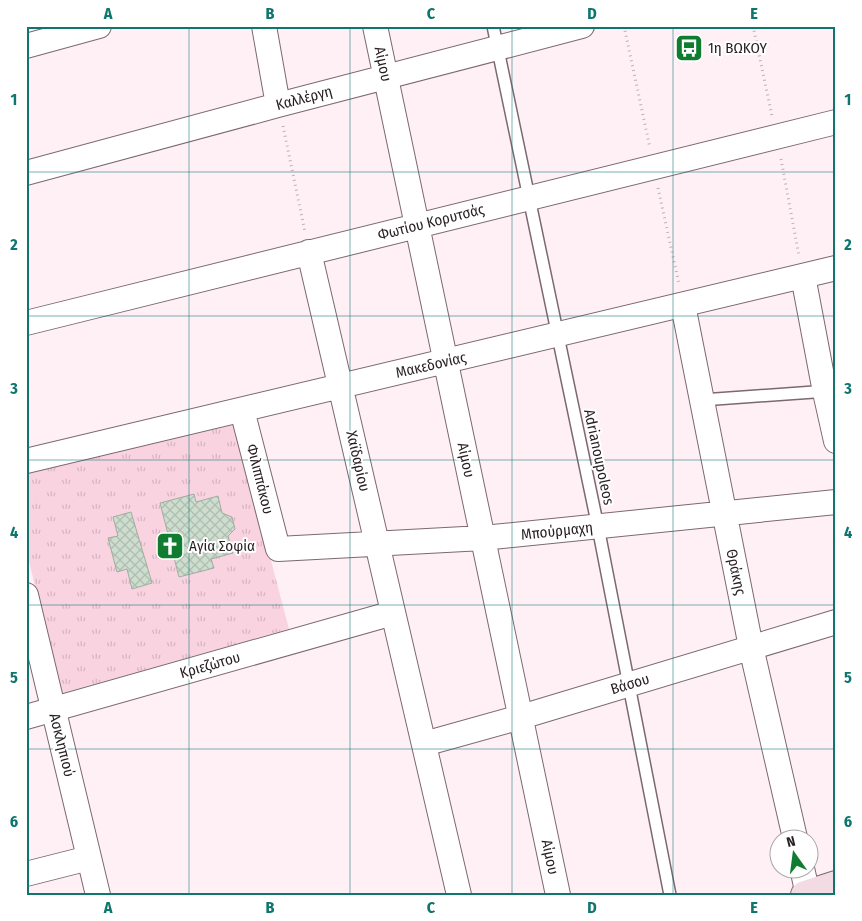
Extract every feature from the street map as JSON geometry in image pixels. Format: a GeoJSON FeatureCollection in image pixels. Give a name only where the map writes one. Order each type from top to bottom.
{"type":"FeatureCollection","features":[{"type":"Feature","properties":{"kind":"street"},"geometry":{"type":"LineString","coordinates":[[26,46],[99,26]]}},
{"type":"Feature","properties":{"kind":"street"},"geometry":{"type":"LineString","coordinates":[[264,26],[278,105]]}},
{"type":"Feature","properties":{"kind":"street","name":"Αίμου"},"geometry":{"type":"LineString","coordinates":[[375,26],[558,895]]}},
{"type":"Feature","properties":{"kind":"street","name":"Καλλέργη"},"geometry":{"type":"LineString","coordinates":[[26,173],[385,77],[495,37],[582,26]]}},
{"type":"Feature","properties":{"kind":"street","name":"Φωτίου Κορυτσάς"},"geometry":{"type":"LineString","coordinates":[[26,323],[836,122]]}},
{"type":"Feature","properties":{"kind":"street","name":"Χαϊδαρίου"},"geometry":{"type":"LineString","coordinates":[[309,252],[459,895]]}},
{"type":"Feature","properties":{"kind":"street","name":"Μακεδονίας"},"geometry":{"type":"LineString","coordinates":[[26,461],[836,268]]}},
{"type":"Feature","properties":{"kind":"street"},"geometry":{"type":"LineString","coordinates":[[803,276],[830,390],[836,441]]}},
{"type":"Feature","properties":{"kind":"street","name":"Θράκης"},"geometry":{"type":"LineString","coordinates":[[683,305],[751,647],[793,828]]}},
{"type":"Feature","properties":{"kind":"street","name":"Φιλιππάκου"},"geometry":{"type":"LineString","coordinates":[[242,410],[278,549]]}},
{"type":"Feature","properties":{"kind":"street","name":"Μπούρμαχη"},"geometry":{"type":"LineString","coordinates":[[278,549],[483,538],[836,502]]}},
{"type":"Feature","properties":{"kind":"street","name":"Ασκληπιού"},"geometry":{"type":"LineString","coordinates":[[29,586],[53,710],[98,895]]}},
{"type":"Feature","properties":{"kind":"street","name":"Κριεζώτου"},"geometry":{"type":"LineString","coordinates":[[26,718],[393,613]]}},
{"type":"Feature","properties":{"kind":"street","name":"Βάσου"},"geometry":{"type":"LineString","coordinates":[[424,744],[521,717],[836,622]]}},
{"type":"Feature","properties":{"kind":"street"},"geometry":{"type":"LineString","coordinates":[[26,874],[89,858]]}},
{"type":"Feature","properties":{"kind":"street"},"geometry":{"type":"LineString","coordinates":[[806,888],[836,885]]}},
{"type":"Feature","properties":{"kind":"lane","name":"Adrianoupoleos"},"geometry":{"type":"LineString","coordinates":[[495,37],[598,526],[670,895]]}},
{"type":"Feature","properties":{"kind":"lane"},"geometry":{"type":"LineString","coordinates":[[702,400],[830,390]]}},
{"type":"Feature","properties":{"kind":"path"},"geometry":{"type":"LineString","coordinates":[[278,105],[309,252]]}},
{"type":"Feature","properties":{"kind":"green space"},"geometry":{"type":"Polygon","coordinates":[[[233,416],[289,629],[62,693],[26,550],[26,467],[233,416]]]}},
{"type":"Feature","properties":{"kind":"building"},"geometry":{"type":"Polygon","coordinates":[[[194,494],[196,502],[218,496],[222,513],[232,517],[235,529],[228,536],[233,553],[211,559],[214,568],[179,577],[160,503],[194,494]]]}},
{"type":"Feature","properties":{"kind":"building"},"geometry":{"type":"Polygon","coordinates":[[[131,512],[152,583],[132,589],[127,569],[117,572],[108,538],[118,536],[113,517],[131,512]]]}},
{"type":"Feature","properties":{"kind":"place","name":"1η ΒΩΚΟΥ"},"geometry":{"type":"Point","coordinates":[689,48]}},
{"type":"Feature","properties":{"kind":"place","name":"Αγία Σοφία"},"geometry":{"type":"Point","coordinates":[170,546]}}]}
